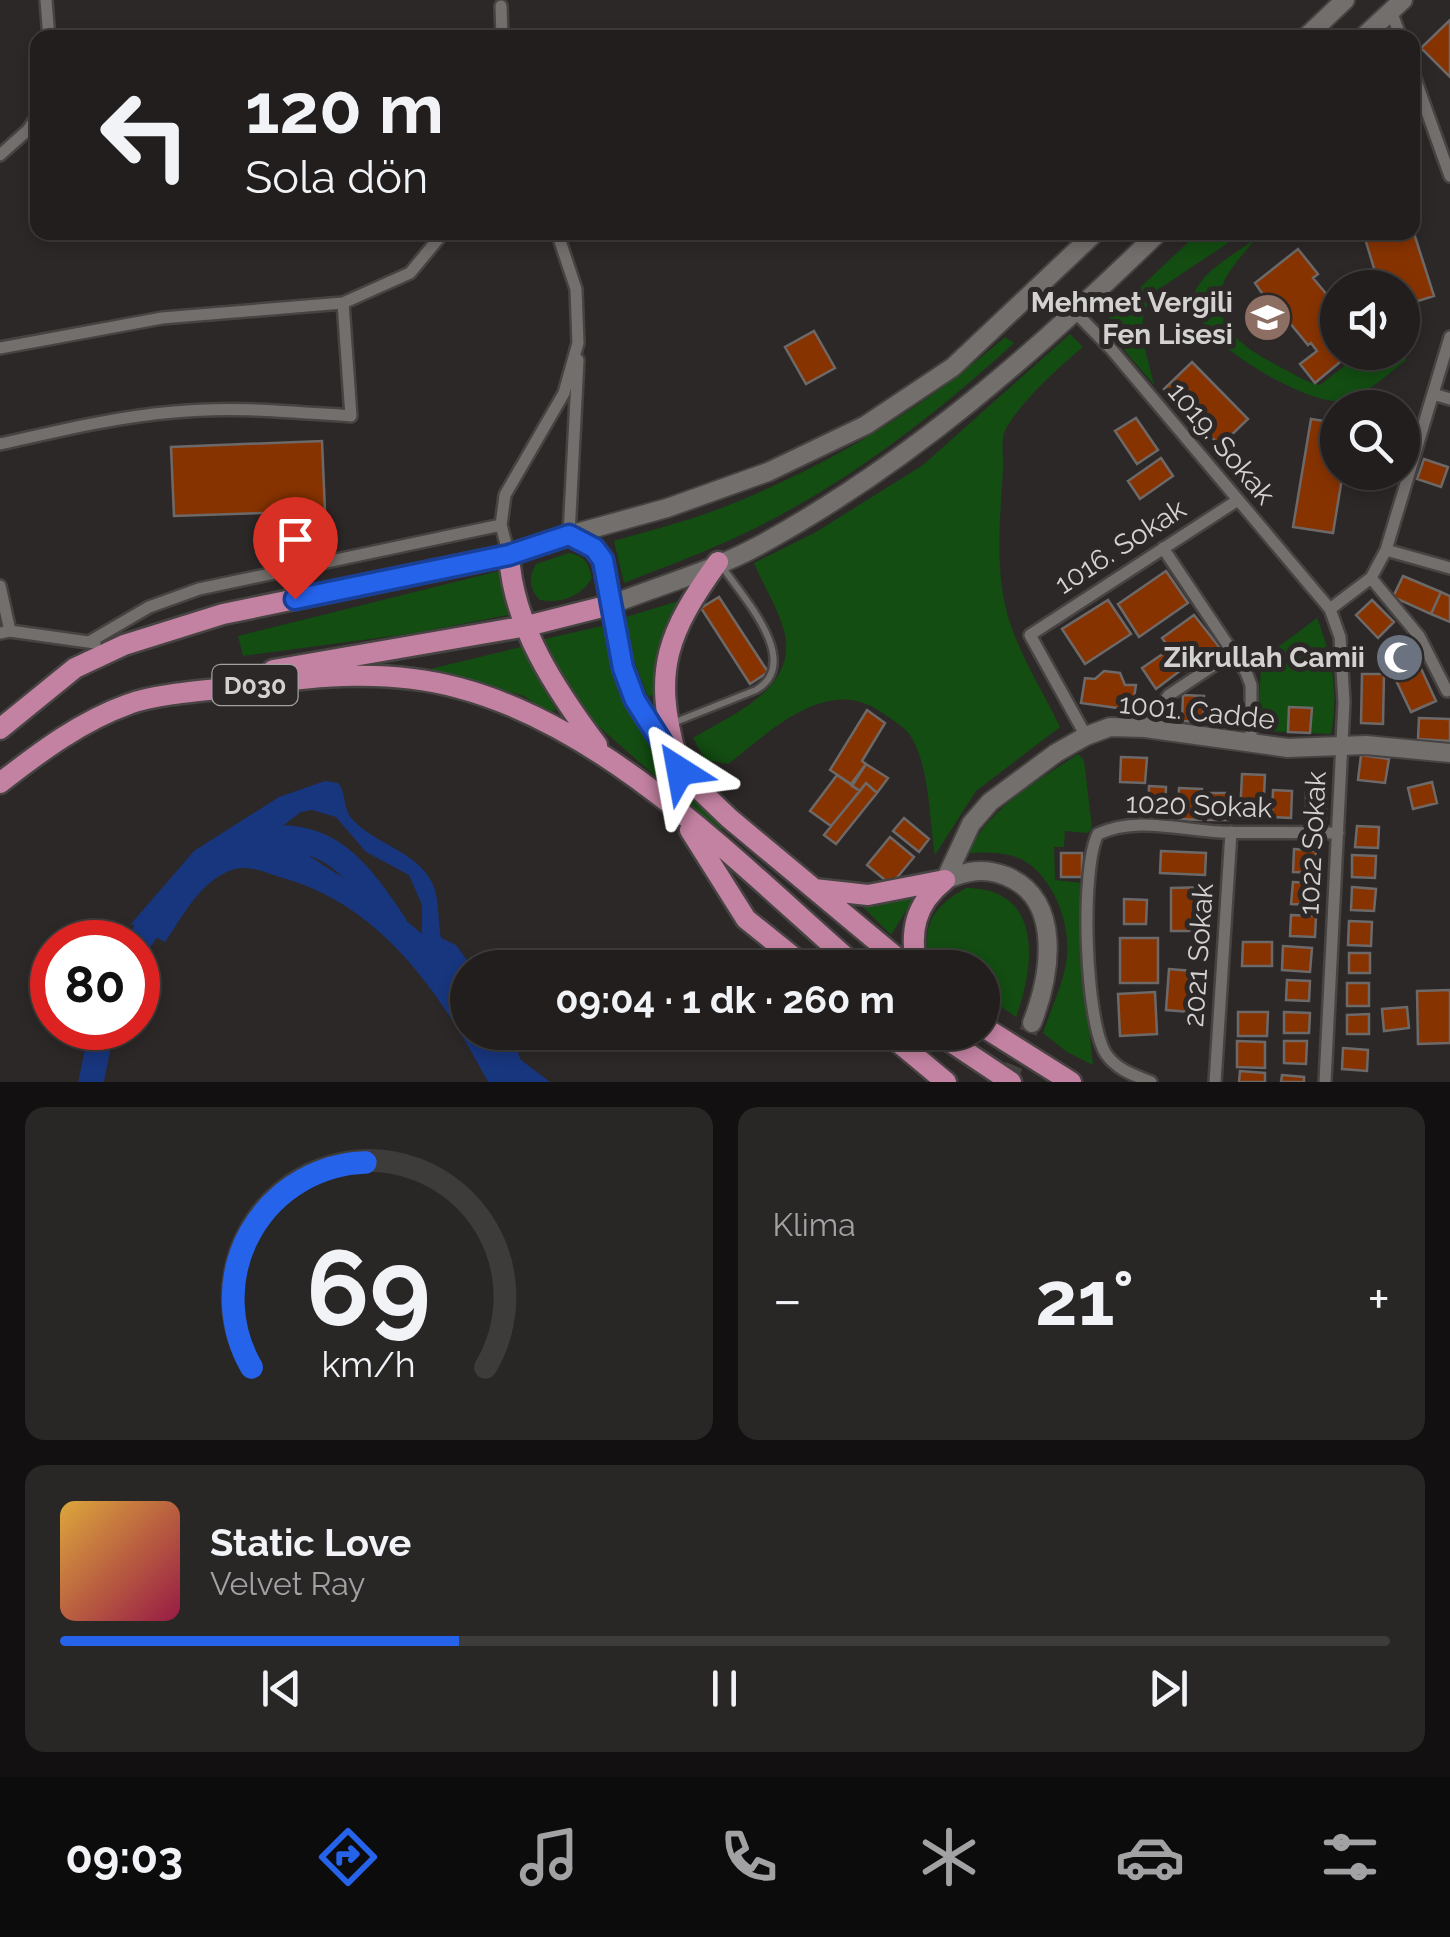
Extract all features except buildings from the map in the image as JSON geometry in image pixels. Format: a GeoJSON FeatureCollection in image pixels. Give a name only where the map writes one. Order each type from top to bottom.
{"type":"FeatureCollection","features":[{"type":"Feature","properties":{"kind":"highway"},"geometry":{"type":"LineString","coordinates":[[2,725],[74,668],[124,646],[223,614],[509,555],[569,535],[594,548],[603,560],[623,668],[635,700],[680,771],[728,818],[887,950]]}},
{"type":"Feature","properties":{"kind":"highway"},"geometry":{"type":"LineString","coordinates":[[509,555],[510,574],[526,626],[563,700],[605,756]]}},
{"type":"Feature","properties":{"kind":"highway"},"geometry":{"type":"LineString","coordinates":[[680,771],[664,702],[670,646],[682,616],[718,562]]}},
{"type":"Feature","properties":{"kind":"highway"},"geometry":{"type":"LineString","coordinates":[[130,703],[212,679],[526,626],[610,605]]}},
{"type":"Feature","properties":{"kind":"highway","name":"D030"},"geometry":{"type":"LineString","coordinates":[[0,782],[54,740],[130,703],[272,682],[377,675],[458,687],[528,713],[605,756],[681,815],[837,950]]}},
{"type":"Feature","properties":{"kind":"highway"},"geometry":{"type":"LineString","coordinates":[[681,815],[746,919],[785,950]]}},
{"type":"Feature","properties":{"kind":"highway"},"geometry":{"type":"LineString","coordinates":[[813,889],[868,895],[945,880]]}},
{"type":"Feature","properties":{"kind":"highway"},"geometry":{"type":"LineString","coordinates":[[915,950],[915,918],[928,894],[945,880]]}},
{"type":"Feature","properties":{"kind":"highway"},"geometry":{"type":"LineString","coordinates":[[1000,1037],[1071,1082]]}},
{"type":"Feature","properties":{"kind":"highway"},"geometry":{"type":"LineString","coordinates":[[908,1050],[946,1082]]}},
{"type":"Feature","properties":{"kind":"highway"},"geometry":{"type":"LineString","coordinates":[[963,1050],[1011,1082]]}},
{"type":"Feature","properties":{"kind":"main road"},"geometry":{"type":"LineString","coordinates":[[1312,30],[1344,0]]}},
{"type":"Feature","properties":{"kind":"main road"},"geometry":{"type":"LineString","coordinates":[[1371,30],[1397,6]]}},
{"type":"Feature","properties":{"kind":"main road"},"geometry":{"type":"LineString","coordinates":[[569,535],[667,508],[768,472],[866,425],[953,367],[1088,240]]}},
{"type":"Feature","properties":{"kind":"main road"},"geometry":{"type":"LineString","coordinates":[[610,605],[756,547],[878,472],[951,419],[1075,312],[1151,240]]}},
{"type":"Feature","properties":{"kind":"main road","name":"1001. Cadde"},"geometry":{"type":"LineString","coordinates":[[945,880],[978,814],[1008,787],[1086,736],[1121,725],[1288,748],[1366,745],[1450,752]]}},
{"type":"Feature","properties":{"kind":"main road"},"geometry":{"type":"LineString","coordinates":[[945,880],[973,870],[988,870],[1016,880],[1034,898],[1045,928],[1047,968],[1032,1023]]}},
{"type":"Feature","properties":{"kind":"street"},"geometry":{"type":"LineString","coordinates":[[46,0],[49,30]]}},
{"type":"Feature","properties":{"kind":"street"},"geometry":{"type":"LineString","coordinates":[[502,6],[502,30]]}},
{"type":"Feature","properties":{"kind":"street"},"geometry":{"type":"LineString","coordinates":[[1420,92],[1450,176]]}},
{"type":"Feature","properties":{"kind":"street"},"geometry":{"type":"LineString","coordinates":[[0,155],[30,127]]}},
{"type":"Feature","properties":{"kind":"street"},"geometry":{"type":"LineString","coordinates":[[0,348],[162,318],[343,303],[410,272],[437,240]]}},
{"type":"Feature","properties":{"kind":"street"},"geometry":{"type":"LineString","coordinates":[[560,240],[576,289],[578,344],[569,535]]}},
{"type":"Feature","properties":{"kind":"street"},"geometry":{"type":"LineString","coordinates":[[0,444],[108,420],[177,412],[250,409],[350,416],[343,303]]}},
{"type":"Feature","properties":{"kind":"street","name":"1019. Sokak"},"geometry":{"type":"LineString","coordinates":[[1075,312],[1112,350],[1330,609]]}},
{"type":"Feature","properties":{"kind":"street"},"geometry":{"type":"LineString","coordinates":[[1330,609],[1371,578],[1386,550],[1450,337]]}},
{"type":"Feature","properties":{"kind":"street"},"geometry":{"type":"LineString","coordinates":[[509,555],[501,525],[505,495],[564,393],[578,344]]}},
{"type":"Feature","properties":{"kind":"street"},"geometry":{"type":"LineString","coordinates":[[1433,394],[1450,400]]}},
{"type":"Feature","properties":{"kind":"street","name":"1016. Sokak"},"geometry":{"type":"LineString","coordinates":[[1086,736],[1030,634],[1238,500]]}},
{"type":"Feature","properties":{"kind":"street"},"geometry":{"type":"LineString","coordinates":[[88,642],[150,607],[199,589],[501,525]]}},
{"type":"Feature","properties":{"kind":"street"},"geometry":{"type":"LineString","coordinates":[[1163,548],[1234,652],[1251,685],[1251,744]]}},
{"type":"Feature","properties":{"kind":"street"},"geometry":{"type":"LineString","coordinates":[[1386,550],[1450,568]]}},
{"type":"Feature","properties":{"kind":"street"},"geometry":{"type":"LineString","coordinates":[[1371,578],[1419,636],[1447,691]]}},
{"type":"Feature","properties":{"kind":"street"},"geometry":{"type":"LineString","coordinates":[[0,586],[5,632],[124,646]]}},
{"type":"Feature","properties":{"kind":"street","name":"1022 Sokak"},"geometry":{"type":"LineString","coordinates":[[1325,1082],[1342,747],[1342,653],[1330,609]]}},
{"type":"Feature","properties":{"kind":"street"},"geometry":{"type":"LineString","coordinates":[[1146,728],[1169,695],[1234,652]]}},
{"type":"Feature","properties":{"kind":"street","name":"1020 Sokak"},"geometry":{"type":"LineString","coordinates":[[1151,1082],[1112,1062],[1096,1030],[1088,953],[1094,840],[1098,834],[1124,825],[1338,833]]}},
{"type":"Feature","properties":{"kind":"street","name":"2021 Sokak"},"geometry":{"type":"LineString","coordinates":[[1214,1082],[1231,832]]}},
{"type":"Feature","properties":{"kind":"lane"},"geometry":{"type":"LineString","coordinates":[[668,726],[756,690],[765,685],[774,668],[773,644],[718,562]]}},
{"type":"Feature","properties":{"kind":"green space"},"geometry":{"type":"Polygon","coordinates":[[[1191,240],[1232,240],[1156,291],[1148,302],[1143,337],[1154,385],[1114,334],[1110,316],[1191,240]]]}},
{"type":"Feature","properties":{"kind":"green space"},"geometry":{"type":"Polygon","coordinates":[[[1254,240],[1221,290],[1223,318],[1238,339],[1260,356],[1320,385],[1339,370],[1394,370],[1368,390],[1320,390],[1320,398],[1277,380],[1251,365],[1208,329],[1196,311],[1194,295],[1204,278],[1254,240]]]}},
{"type":"Feature","properties":{"kind":"green space"},"geometry":{"type":"Polygon","coordinates":[[[1070,334],[1083,347],[1033,394],[1005,430],[1000,527],[1000,566],[1010,623],[1060,727],[976,791],[935,855],[926,781],[913,740],[900,725],[863,703],[842,699],[822,703],[782,723],[728,764],[705,760],[693,738],[757,698],[780,671],[786,654],[783,626],[754,563],[816,532],[923,465],[1070,334]]]}},
{"type":"Feature","properties":{"kind":"green space"},"geometry":{"type":"Polygon","coordinates":[[[1005,337],[1014,343],[952,397],[852,472],[745,533],[624,583],[614,541],[724,507],[800,473],[907,412],[1005,337]]]}},
{"type":"Feature","properties":{"kind":"green space"},"geometry":{"type":"Polygon","coordinates":[[[569,553],[585,561],[592,578],[583,590],[570,597],[540,600],[531,583],[536,564],[569,553]]]}},
{"type":"Feature","properties":{"kind":"green space"},"geometry":{"type":"Polygon","coordinates":[[[499,571],[508,615],[415,633],[243,656],[238,636],[499,571]]]}},
{"type":"Feature","properties":{"kind":"green space"},"geometry":{"type":"Polygon","coordinates":[[[682,600],[655,694],[648,697],[630,649],[626,617],[682,600]]]}},
{"type":"Feature","properties":{"kind":"green space"},"geometry":{"type":"Polygon","coordinates":[[[1317,618],[1333,675],[1331,734],[1310,733],[1311,708],[1290,707],[1288,732],[1256,731],[1262,659],[1317,618]]]}},
{"type":"Feature","properties":{"kind":"green space"},"geometry":{"type":"Polygon","coordinates":[[[602,626],[620,686],[725,825],[719,832],[597,725],[563,679],[545,639],[602,626]]]}},
{"type":"Feature","properties":{"kind":"green space"},"geometry":{"type":"Polygon","coordinates":[[[525,646],[556,710],[549,713],[524,696],[430,669],[525,646]]]}},
{"type":"Feature","properties":{"kind":"green space"},"geometry":{"type":"Polygon","coordinates":[[[1078,754],[1084,760],[1092,828],[1088,833],[1065,831],[1064,847],[1054,847],[1055,880],[1082,883],[1082,962],[1093,1065],[1067,1052],[1043,1033],[1067,957],[1066,928],[1049,885],[1016,857],[968,853],[1001,809],[1078,754]]]}},
{"type":"Feature","properties":{"kind":"green space"},"geometry":{"type":"Polygon","coordinates":[[[966,888],[991,891],[1009,901],[1020,915],[1029,952],[1016,1017],[1000,1006],[1000,950],[927,950],[931,921],[948,900],[966,888]]]}},
{"type":"Feature","properties":{"kind":"green space"},"geometry":{"type":"Polygon","coordinates":[[[917,893],[891,935],[859,903],[917,893]]]}},
{"type":"Feature","properties":{"kind":"water"},"geometry":{"type":"Polygon","coordinates":[[[325,781],[338,783],[352,819],[410,858],[429,877],[435,890],[441,938],[460,950],[450,950],[450,1017],[406,958],[380,932],[319,891],[258,870],[239,868],[211,882],[165,942],[160,939],[160,920],[134,920],[194,851],[279,797],[325,781]],[[312,810],[301,812],[281,827],[298,847],[378,899],[422,934],[422,905],[409,875],[366,852],[336,817],[312,810]]]}},
{"type":"Feature","properties":{"kind":"water"},"geometry":{"type":"Polygon","coordinates":[[[470,1050],[517,1050],[521,1060],[550,1082],[488,1082],[470,1050]]]}},
{"type":"Feature","properties":{"kind":"waterway"},"geometry":{"type":"LineString","coordinates":[[258,840],[304,840],[323,847],[355,872],[395,925]]}},
{"type":"Feature","properties":{"kind":"waterway"},"geometry":{"type":"LineString","coordinates":[[154,920],[165,904]]}},
{"type":"Feature","properties":{"kind":"waterway"},"geometry":{"type":"LineString","coordinates":[[91,1082],[98,1050]]}},
{"type":"Feature","properties":{"kind":"tunnel"},"geometry":{"type":"LineString","coordinates":[[1007,1082],[1032,1023]]}},
{"type":"Feature","properties":{"kind":"place","name":"Mehmet Vergili Fen Lisesi"},"geometry":{"type":"Point","coordinates":[1268,318]}},
{"type":"Feature","properties":{"kind":"place","name":"Zikrullah Camii"},"geometry":{"type":"Point","coordinates":[1400,657]}},
{"type":"Feature","properties":{"kind":"route"},"geometry":{"type":"LineString","coordinates":[[295,599],[509,555],[569,535],[583,541],[603,560],[623,668],[635,700],[680,771]]}}]}
